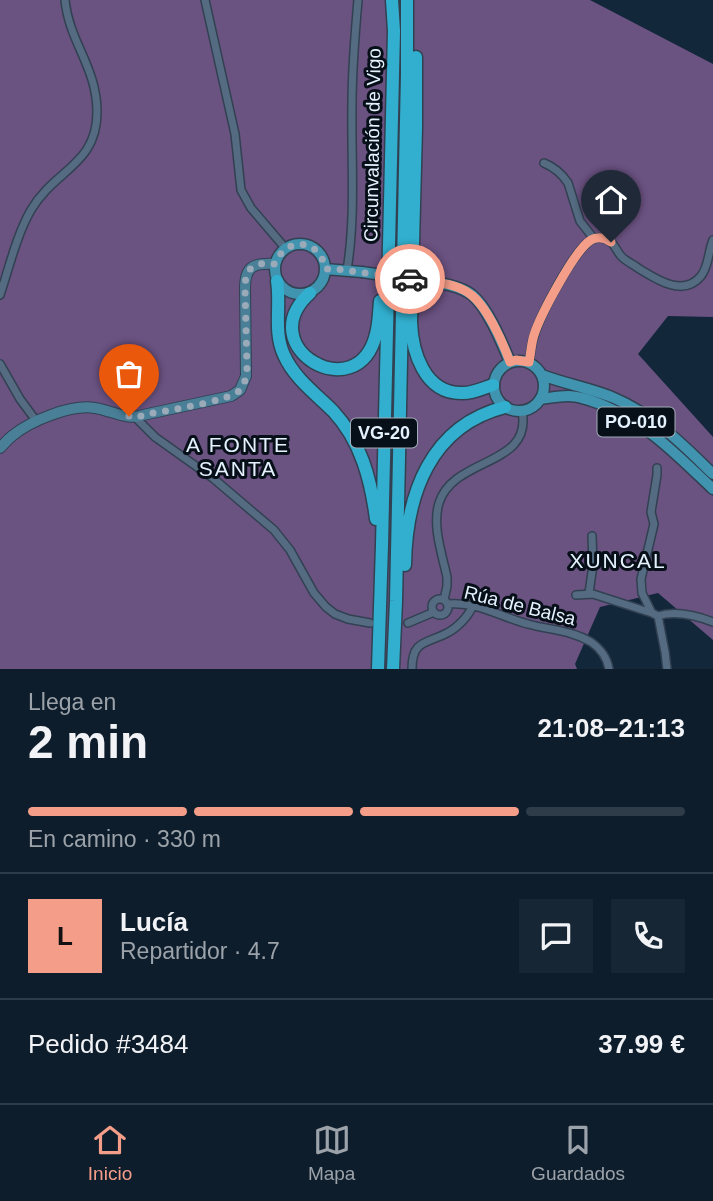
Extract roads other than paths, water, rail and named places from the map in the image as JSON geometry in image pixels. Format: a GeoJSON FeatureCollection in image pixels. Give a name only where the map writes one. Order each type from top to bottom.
{"type":"FeatureCollection","features":[{"type":"Feature","properties":{"kind":"highway","name":"Circunvalación de Vigo"},"geometry":{"type":"LineString","coordinates":[[377,669],[394,31],[392,0]]}},
{"type":"Feature","properties":{"kind":"highway","name":"Circunvalación de Vigo"},"geometry":{"type":"LineString","coordinates":[[393,669],[407,0]]}},
{"type":"Feature","properties":{"kind":"highway"},"geometry":{"type":"LineString","coordinates":[[412,0],[416,47],[411,322],[413,343],[422,370],[444,390],[463,393],[494,385]]}},
{"type":"Feature","properties":{"kind":"highway"},"geometry":{"type":"LineString","coordinates":[[310,293],[302,300],[294,316],[293,335],[300,350],[313,363],[326,368],[340,369],[357,363],[367,353],[376,334],[383,218],[390,196]]}},
{"type":"Feature","properties":{"kind":"highway"},"geometry":{"type":"LineString","coordinates":[[277,281],[279,341],[284,356],[307,386],[334,412],[355,441],[368,475],[382,545]]}},
{"type":"Feature","properties":{"kind":"highway"},"geometry":{"type":"LineString","coordinates":[[393,669],[399,655],[402,632],[405,556],[410,515],[421,477],[439,448],[450,437],[474,419],[505,407]]}},
{"type":"Feature","properties":{"kind":"main road"},"geometry":{"type":"LineString","coordinates":[[300,244],[314,248],[323,259],[325,275],[319,286],[310,293],[294,294],[284,289],[277,281],[275,264],[286,249],[300,244]]}},
{"type":"Feature","properties":{"kind":"main road"},"geometry":{"type":"LineString","coordinates":[[325,269],[430,282],[459,288],[471,294],[489,318],[510,362]]}},
{"type":"Feature","properties":{"kind":"main road"},"geometry":{"type":"LineString","coordinates":[[510,362],[529,362],[542,375],[544,387],[540,399],[531,408],[522,411],[510,410],[499,401],[495,393],[498,371],[510,362]]}},
{"type":"Feature","properties":{"kind":"main road","name":"PO-010"},"geometry":{"type":"LineString","coordinates":[[542,375],[594,390],[640,412],[661,425],[713,474]]}},
{"type":"Feature","properties":{"kind":"main road","name":"PO-010"},"geometry":{"type":"LineString","coordinates":[[540,399],[579,397],[614,410],[657,437],[713,489]]}},
{"type":"Feature","properties":{"kind":"street"},"geometry":{"type":"LineString","coordinates":[[0,295],[31,210],[50,185],[85,153],[95,134],[97,111],[93,80],[71,30],[65,0]]}},
{"type":"Feature","properties":{"kind":"street"},"geometry":{"type":"LineString","coordinates":[[205,0],[235,134],[241,190],[250,208],[286,249]]}},
{"type":"Feature","properties":{"kind":"street"},"geometry":{"type":"LineString","coordinates":[[347,270],[352,225],[352,105],[358,0]]}},
{"type":"Feature","properties":{"kind":"street"},"geometry":{"type":"LineString","coordinates":[[544,163],[552,166],[564,177],[580,221],[594,239]]}},
{"type":"Feature","properties":{"kind":"street"},"geometry":{"type":"LineString","coordinates":[[529,362],[533,337],[547,306],[569,267],[594,239],[608,239],[625,260],[658,281],[679,286],[691,284],[701,276],[713,240]]}},
{"type":"Feature","properties":{"kind":"street"},"geometry":{"type":"LineString","coordinates":[[136,418],[223,398],[240,390],[247,369],[246,274],[254,265],[275,264]]}},
{"type":"Feature","properties":{"kind":"street"},"geometry":{"type":"LineString","coordinates":[[0,364],[37,422]]}},
{"type":"Feature","properties":{"kind":"street"},"geometry":{"type":"LineString","coordinates":[[0,448],[12,436],[37,422],[79,407],[94,407],[136,418],[155,437],[214,479],[274,530],[290,550],[314,593],[326,607],[348,619],[370,623]]}},
{"type":"Feature","properties":{"kind":"street","name":"Rúa de Balsa"},"geometry":{"type":"LineString","coordinates":[[522,411],[523,431],[515,445],[459,476],[443,493],[438,504],[436,517],[447,577],[446,602],[473,605],[529,625],[583,638],[601,651],[606,657],[609,669]]}},
{"type":"Feature","properties":{"kind":"street"},"geometry":{"type":"LineString","coordinates":[[657,468],[651,512],[654,524],[641,579],[642,593],[655,615],[664,641],[667,669]]}},
{"type":"Feature","properties":{"kind":"street"},"geometry":{"type":"LineString","coordinates":[[589,593],[593,565],[592,537]]}},
{"type":"Feature","properties":{"kind":"street"},"geometry":{"type":"LineString","coordinates":[[576,595],[589,593],[655,615],[685,614],[713,622]]}},
{"type":"Feature","properties":{"kind":"street"},"geometry":{"type":"LineString","coordinates":[[439,599],[446,602],[447,610],[443,614],[434,612],[434,601],[439,599]]}},
{"type":"Feature","properties":{"kind":"street"},"geometry":{"type":"LineString","coordinates":[[412,669],[414,653],[419,645],[453,629],[470,612],[473,605]]}},
{"type":"Feature","properties":{"kind":"street"},"geometry":{"type":"LineString","coordinates":[[408,623],[434,612]]}},
{"type":"Feature","properties":{"kind":"district","name":"A FONTE SANTA"},"geometry":{"type":"Point","coordinates":[238,457]}},
{"type":"Feature","properties":{"kind":"district","name":"XUNCAL"},"geometry":{"type":"Point","coordinates":[618,561]}}]}
